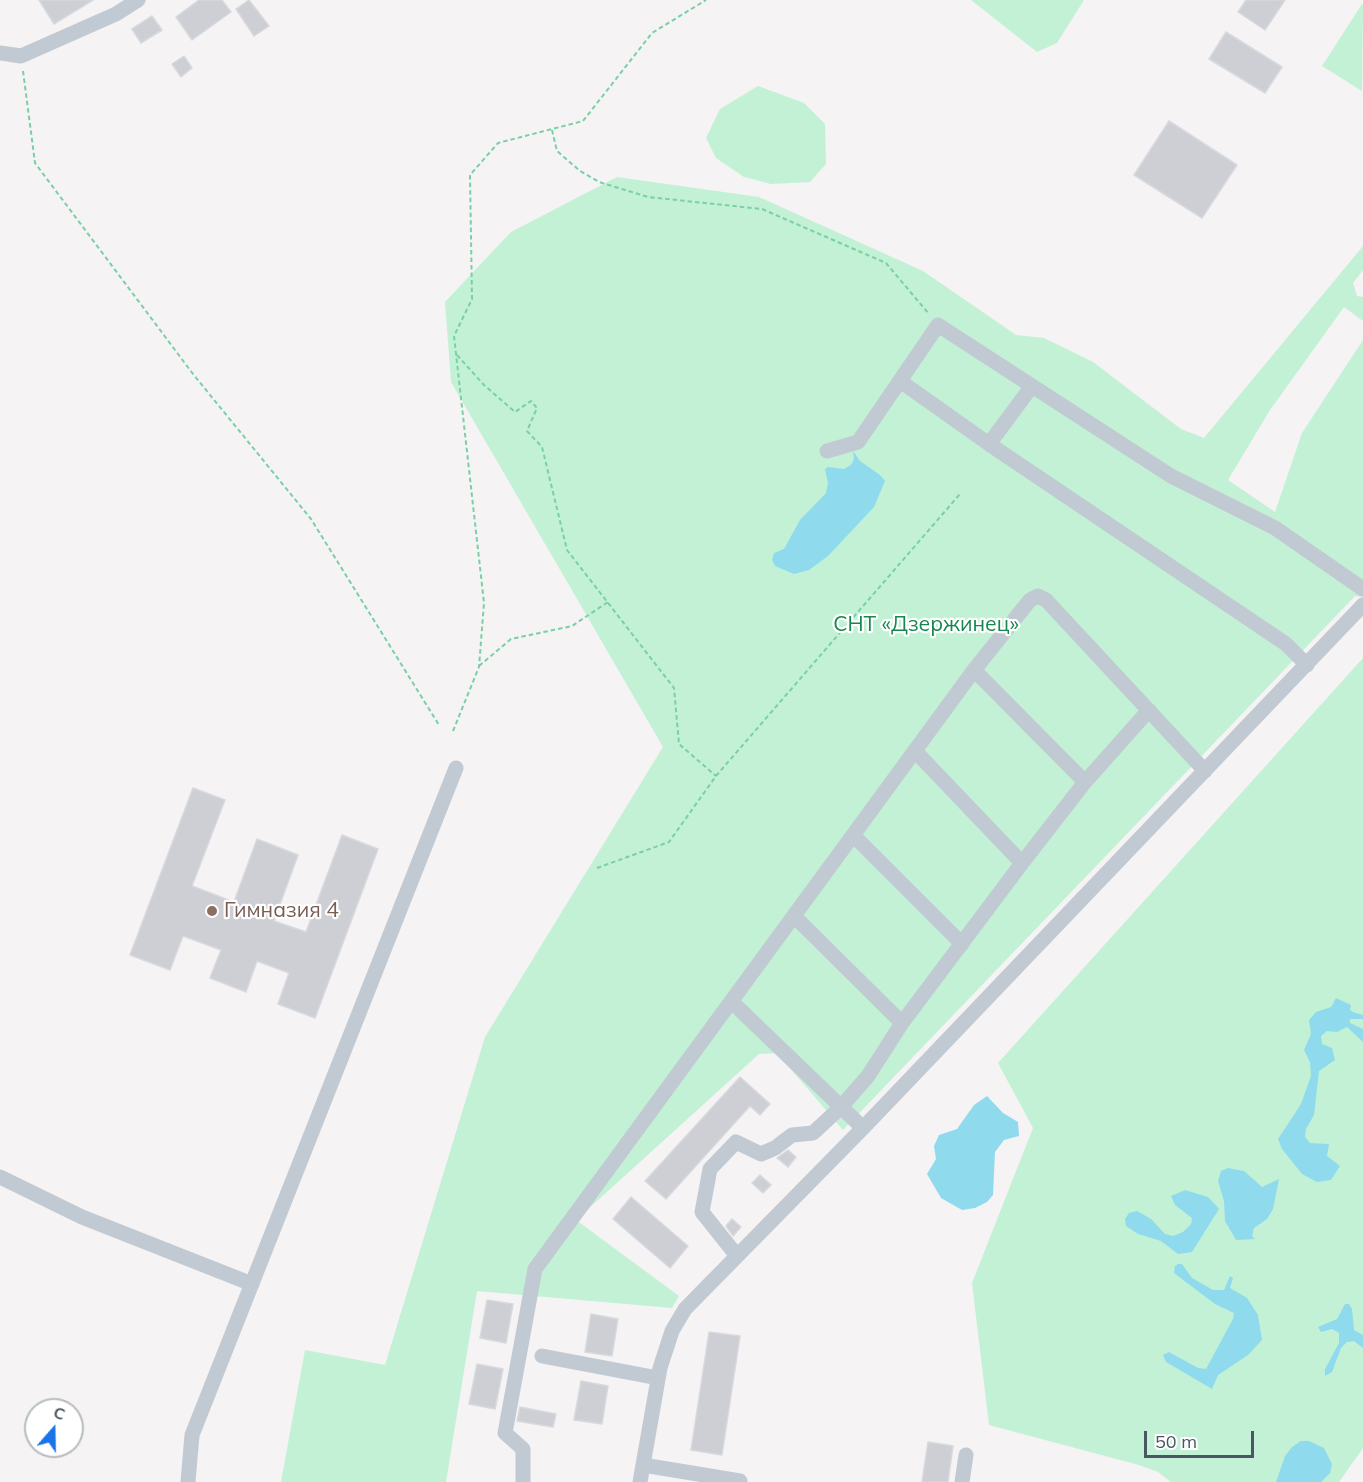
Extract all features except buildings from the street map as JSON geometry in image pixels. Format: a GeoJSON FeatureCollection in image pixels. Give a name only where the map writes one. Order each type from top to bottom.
{"type":"FeatureCollection","features":[{"type":"Feature","properties":{"kind":"street"},"geometry":{"type":"LineString","coordinates":[[0,53],[21,56],[116,14],[138,0]]}},
{"type":"Feature","properties":{"kind":"street"},"geometry":{"type":"LineString","coordinates":[[827,451],[858,442],[938,325],[1171,476],[1275,528],[1363,589]]}},
{"type":"Feature","properties":{"kind":"street"},"geometry":{"type":"LineString","coordinates":[[900,381],[989,444],[1286,644],[1307,665]]}},
{"type":"Feature","properties":{"kind":"street"},"geometry":{"type":"LineString","coordinates":[[989,444],[1032,386]]}},
{"type":"Feature","properties":{"kind":"street"},"geometry":{"type":"LineString","coordinates":[[523,1482],[522,1449],[505,1433],[535,1269],[974,670],[1030,600],[1038,596],[1046,600],[1204,771]]}},
{"type":"Feature","properties":{"kind":"street"},"geometry":{"type":"LineString","coordinates":[[640,1482],[658,1378],[666,1346],[685,1309],[862,1128],[1363,605]]}},
{"type":"Feature","properties":{"kind":"street"},"geometry":{"type":"LineString","coordinates":[[974,670],[1085,782]]}},
{"type":"Feature","properties":{"kind":"street"},"geometry":{"type":"LineString","coordinates":[[737,1256],[702,1212],[710,1169],[736,1142],[761,1154],[775,1148],[792,1135],[813,1134],[840,1108],[868,1076],[902,1023],[1022,863],[1085,782],[1149,710]]}},
{"type":"Feature","properties":{"kind":"street"},"geometry":{"type":"LineString","coordinates":[[915,751],[1022,863]]}},
{"type":"Feature","properties":{"kind":"street"},"geometry":{"type":"LineString","coordinates":[[188,1482],[192,1435],[456,768]]}},
{"type":"Feature","properties":{"kind":"street"},"geometry":{"type":"LineString","coordinates":[[853,835],[962,944]]}},
{"type":"Feature","properties":{"kind":"street"},"geometry":{"type":"LineString","coordinates":[[794,916],[902,1023]]}},
{"type":"Feature","properties":{"kind":"street"},"geometry":{"type":"LineString","coordinates":[[732,1002],[862,1128]]}},
{"type":"Feature","properties":{"kind":"street"},"geometry":{"type":"LineString","coordinates":[[0,1176],[82,1217],[252,1284]]}},
{"type":"Feature","properties":{"kind":"street"},"geometry":{"type":"LineString","coordinates":[[542,1356],[658,1378]]}},
{"type":"Feature","properties":{"kind":"street"},"geometry":{"type":"LineString","coordinates":[[962,1482],[966,1455]]}},
{"type":"Feature","properties":{"kind":"street"},"geometry":{"type":"LineString","coordinates":[[643,1465],[740,1481]]}},
{"type":"Feature","properties":{"kind":"path"},"geometry":{"type":"LineString","coordinates":[[453,731],[479,667],[484,603],[454,336],[472,299],[470,175],[498,143],[583,121],[652,33],[706,0]]}},
{"type":"Feature","properties":{"kind":"path"},"geometry":{"type":"LineString","coordinates":[[21,56],[35,163],[193,374],[311,519],[440,725]]}},
{"type":"Feature","properties":{"kind":"path"},"geometry":{"type":"LineString","coordinates":[[552,129],[558,151],[580,171],[599,182],[648,197],[762,209],[886,262],[938,325]]}},
{"type":"Feature","properties":{"kind":"path"},"geometry":{"type":"LineString","coordinates":[[457,355],[484,385],[515,412],[531,401],[537,408],[527,430],[542,447],[567,550],[674,688],[679,744],[716,776]]}},
{"type":"Feature","properties":{"kind":"path"},"geometry":{"type":"LineString","coordinates":[[597,868],[669,842],[716,776],[960,494]]}},
{"type":"Feature","properties":{"kind":"path"},"geometry":{"type":"LineString","coordinates":[[479,667],[511,639],[572,626],[608,602]]}},
{"type":"Feature","properties":{"kind":"green space"},"geometry":{"type":"Polygon","coordinates":[[[971,0],[1084,0],[1057,43],[1037,52],[971,0]]]}},
{"type":"Feature","properties":{"kind":"green space"},"geometry":{"type":"Polygon","coordinates":[[[1363,4],[1362,91],[1322,66],[1363,4]]]}},
{"type":"Feature","properties":{"kind":"green space"},"geometry":{"type":"Polygon","coordinates":[[[758,86],[804,103],[825,124],[826,164],[810,182],[771,184],[744,177],[716,158],[706,138],[720,109],[758,86]]]}},
{"type":"Feature","properties":{"kind":"green space","name":"СНТ «Дзержинец»"},"geometry":{"type":"Polygon","coordinates":[[[617,177],[759,197],[923,271],[1016,335],[1044,338],[1093,362],[1181,429],[1204,438],[1363,246],[1363,270],[1353,283],[1357,296],[1363,297],[1363,321],[1344,307],[1270,410],[1228,480],[1275,512],[1302,433],[1363,340],[1363,597],[1355,596],[843,1130],[777,1053],[759,1054],[576,1220],[679,1296],[672,1308],[477,1291],[446,1482],[281,1482],[305,1350],[385,1365],[485,1037],[663,747],[451,382],[445,302],[511,232],[617,177]]]}},
{"type":"Feature","properties":{"kind":"green space"},"geometry":{"type":"Polygon","coordinates":[[[1363,658],[1363,1448],[1339,1482],[1171,1482],[1158,1472],[1139,1465],[989,1425],[972,1283],[1033,1128],[998,1063],[1363,658]]]}},
{"type":"Feature","properties":{"kind":"water"},"geometry":{"type":"Polygon","coordinates":[[[853,451],[860,461],[885,481],[874,507],[828,556],[809,570],[794,574],[775,566],[772,560],[774,553],[784,549],[800,520],[826,493],[828,483],[825,469],[828,467],[844,469],[851,465],[854,459],[853,451]]]}},
{"type":"Feature","properties":{"kind":"water"},"geometry":{"type":"Polygon","coordinates":[[[1336,998],[1351,1005],[1350,1010],[1353,1012],[1363,1015],[1363,1019],[1350,1019],[1350,1023],[1363,1029],[1363,1042],[1347,1027],[1337,1032],[1327,1031],[1321,1036],[1322,1044],[1332,1048],[1335,1060],[1319,1071],[1314,1115],[1306,1129],[1305,1137],[1310,1143],[1329,1144],[1327,1156],[1340,1166],[1331,1180],[1317,1182],[1302,1174],[1282,1149],[1278,1139],[1301,1104],[1311,1076],[1310,1062],[1304,1050],[1311,1034],[1309,1020],[1316,1012],[1331,1007],[1336,998]]]}},
{"type":"Feature","properties":{"kind":"water"},"geometry":{"type":"Polygon","coordinates":[[[987,1096],[1003,1113],[1018,1122],[1019,1136],[1004,1140],[995,1152],[993,1195],[987,1202],[975,1208],[962,1210],[941,1198],[927,1174],[936,1159],[934,1146],[939,1135],[957,1129],[974,1105],[987,1096]]]}},
{"type":"Feature","properties":{"kind":"water"},"geometry":{"type":"Polygon","coordinates":[[[1228,1168],[1244,1171],[1262,1187],[1279,1179],[1273,1209],[1267,1219],[1254,1228],[1252,1236],[1255,1239],[1236,1240],[1225,1221],[1224,1201],[1218,1181],[1221,1171],[1228,1168]]]}},
{"type":"Feature","properties":{"kind":"water"},"geometry":{"type":"Polygon","coordinates":[[[1185,1190],[1208,1197],[1219,1209],[1192,1252],[1178,1254],[1161,1241],[1138,1234],[1126,1226],[1125,1219],[1129,1213],[1137,1211],[1151,1219],[1165,1234],[1173,1236],[1183,1232],[1191,1224],[1192,1218],[1175,1205],[1171,1196],[1185,1190]]]}},
{"type":"Feature","properties":{"kind":"water"},"geometry":{"type":"Polygon","coordinates":[[[1182,1264],[1192,1278],[1213,1290],[1224,1290],[1230,1276],[1233,1278],[1230,1288],[1247,1298],[1258,1315],[1262,1340],[1248,1355],[1218,1375],[1212,1389],[1166,1362],[1163,1355],[1169,1352],[1198,1368],[1206,1369],[1234,1313],[1215,1304],[1174,1273],[1175,1266],[1182,1264]]]}},
{"type":"Feature","properties":{"kind":"water"},"geometry":{"type":"Polygon","coordinates":[[[1345,1304],[1349,1304],[1352,1309],[1354,1330],[1363,1335],[1363,1348],[1354,1341],[1347,1342],[1341,1348],[1332,1372],[1325,1376],[1325,1369],[1339,1343],[1339,1333],[1332,1329],[1321,1332],[1318,1327],[1337,1319],[1345,1304]]]}},
{"type":"Feature","properties":{"kind":"water"},"geometry":{"type":"Polygon","coordinates":[[[1301,1441],[1309,1441],[1324,1448],[1332,1464],[1330,1473],[1321,1482],[1276,1482],[1285,1456],[1301,1441]]]}},
{"type":"Feature","properties":{"kind":"place","name":"Гимназия 4"},"geometry":{"type":"Point","coordinates":[212,911]}}]}
